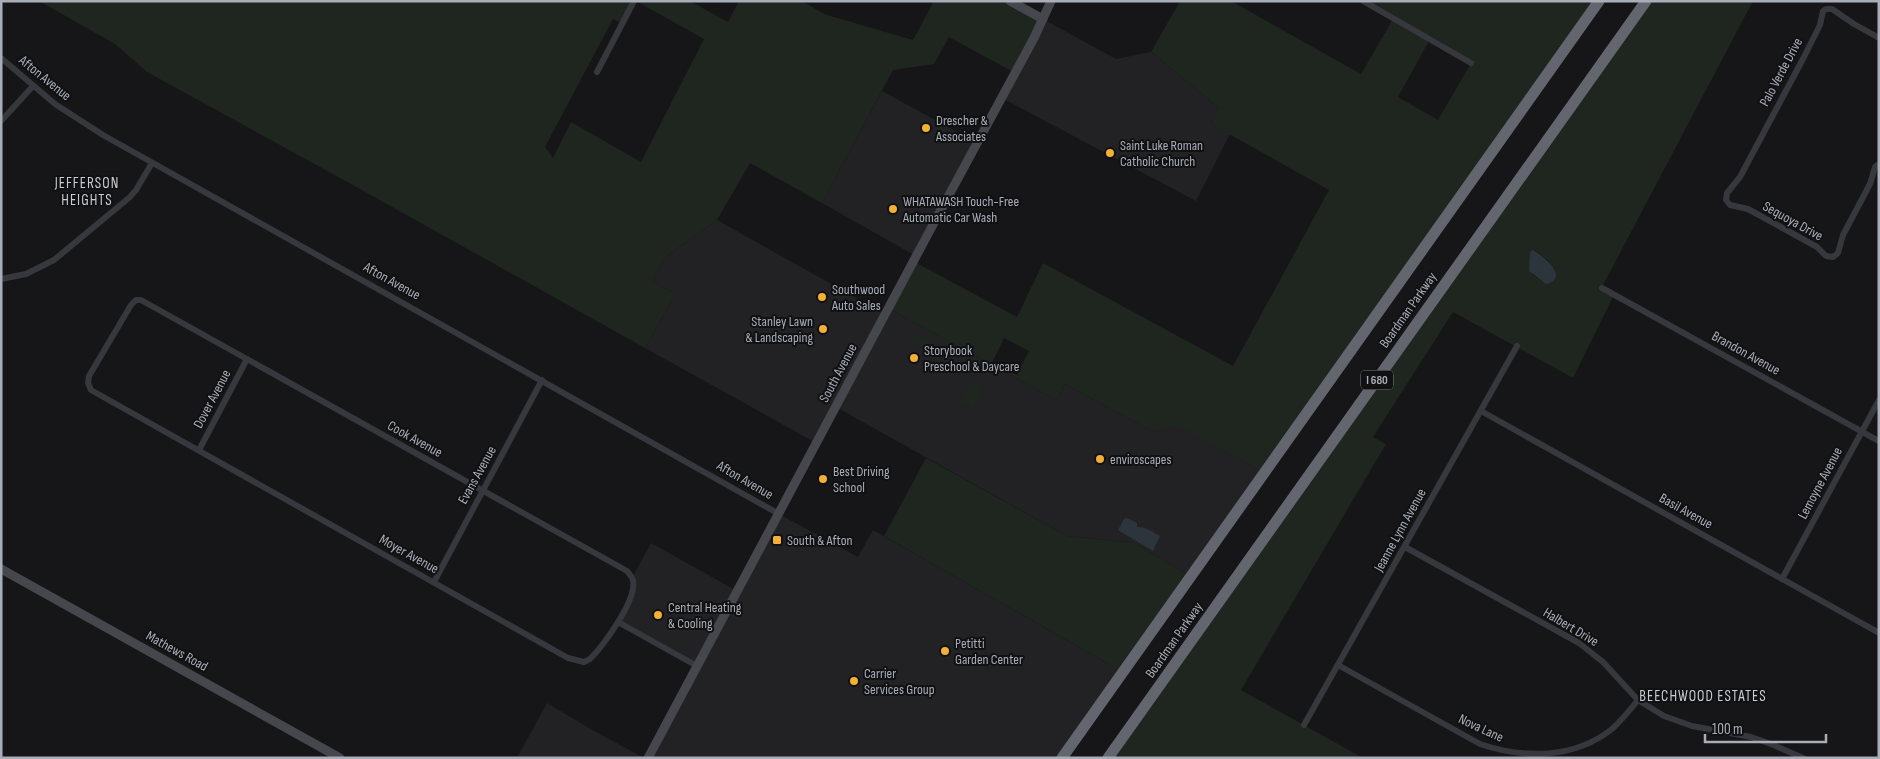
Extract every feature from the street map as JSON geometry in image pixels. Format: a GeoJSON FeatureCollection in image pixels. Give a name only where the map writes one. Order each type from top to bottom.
{"type":"FeatureCollection","features":[{"type":"Feature","properties":{"kind":"highway","name":"Boardman Parkway"},"geometry":{"type":"LineString","coordinates":[[1062,758],[1599,1]]}},
{"type":"Feature","properties":{"kind":"highway","name":"Boardman Parkway"},"geometry":{"type":"LineString","coordinates":[[1108,758],[1646,1]]}},
{"type":"Feature","properties":{"kind":"main road"},"geometry":{"type":"LineString","coordinates":[[1010,1],[1043,19]]}},
{"type":"Feature","properties":{"kind":"main road","name":"South Avenue"},"geometry":{"type":"LineString","coordinates":[[648,758],[1034,38],[1051,1]]}},
{"type":"Feature","properties":{"kind":"main road","name":"Mathews Road"},"geometry":{"type":"LineString","coordinates":[[1,569],[340,758]]}},
{"type":"Feature","properties":{"kind":"street"},"geometry":{"type":"LineString","coordinates":[[597,72],[634,1]]}},
{"type":"Feature","properties":{"kind":"street"},"geometry":{"type":"LineString","coordinates":[[1363,1],[1471,63]]}},
{"type":"Feature","properties":{"kind":"street","name":"Palo Verde Drive"},"geometry":{"type":"LineString","coordinates":[[1726,200],[1728,193],[1740,177],[1804,57],[1820,25],[1823,11],[1832,9],[1879,38]]}},
{"type":"Feature","properties":{"kind":"street","name":"Afton Avenue"},"geometry":{"type":"LineString","coordinates":[[1,58],[33,86],[81,122],[779,514]]}},
{"type":"Feature","properties":{"kind":"street"},"geometry":{"type":"LineString","coordinates":[[1,121],[33,86]]}},
{"type":"Feature","properties":{"kind":"street"},"geometry":{"type":"LineString","coordinates":[[1,279],[31,272],[45,266],[61,255],[130,197],[152,163]]}},
{"type":"Feature","properties":{"kind":"street","name":"Sequoya Drive"},"geometry":{"type":"LineString","coordinates":[[1726,200],[1730,204],[1748,210],[1817,247],[1826,256],[1833,257],[1838,253],[1843,235],[1870,184],[1875,166],[1879,164]]}},
{"type":"Feature","properties":{"kind":"street","name":"Brandon Avenue"},"geometry":{"type":"LineString","coordinates":[[1602,288],[1879,441]]}},
{"type":"Feature","properties":{"kind":"street","name":"Cook Avenue"},"geometry":{"type":"LineString","coordinates":[[98,394],[91,390],[88,383],[89,376],[130,305],[136,300],[141,300],[627,571],[632,578],[632,593],[618,622]]}},
{"type":"Feature","properties":{"kind":"street","name":"Jeanne Lynn Avenue"},"geometry":{"type":"LineString","coordinates":[[1304,725],[1516,346]]}},
{"type":"Feature","properties":{"kind":"street","name":"Dover Avenue"},"geometry":{"type":"LineString","coordinates":[[199,450],[247,359]]}},
{"type":"Feature","properties":{"kind":"street","name":"Evans Avenue"},"geometry":{"type":"LineString","coordinates":[[434,582],[542,380]]}},
{"type":"Feature","properties":{"kind":"street","name":"Moyer Avenue"},"geometry":{"type":"LineString","coordinates":[[98,394],[576,661],[584,662],[590,659],[618,622]]}},
{"type":"Feature","properties":{"kind":"street","name":"Lemoyne Avenue"},"geometry":{"type":"LineString","coordinates":[[1782,579],[1879,400]]}},
{"type":"Feature","properties":{"kind":"street","name":"Basil Avenue"},"geometry":{"type":"LineString","coordinates":[[1480,411],[1879,633]]}},
{"type":"Feature","properties":{"kind":"street","name":"Halbert Drive"},"geometry":{"type":"LineString","coordinates":[[1405,547],[1578,644],[1603,662],[1638,700],[1655,712],[1677,722],[1750,737],[1802,758]]}},
{"type":"Feature","properties":{"kind":"street"},"geometry":{"type":"LineString","coordinates":[[618,622],[698,666]]}},
{"type":"Feature","properties":{"kind":"street","name":"Nova Lane"},"geometry":{"type":"LineString","coordinates":[[1338,665],[1480,744],[1497,751],[1522,756],[1557,755],[1583,746],[1612,729],[1638,700]]}},
{"type":"Feature","properties":{"kind":"shaded area"},"geometry":{"type":"Polygon","coordinates":[[[39,1],[634,1],[622,24],[613,19],[545,147],[553,158],[571,122],[641,162],[704,39],[636,1],[690,1],[728,22],[739,1],[802,1],[824,14],[913,40],[934,1],[1010,1],[1043,19],[1015,73],[949,37],[934,64],[893,70],[822,203],[750,163],[717,220],[665,257],[652,281],[675,294],[645,348],[147,72],[115,44],[39,1]]]}},
{"type":"Feature","properties":{"kind":"shaded area"},"geometry":{"type":"Polygon","coordinates":[[[1180,1],[1231,1],[1361,74],[1393,19],[1363,1],[1599,1],[1264,473],[1179,426],[1152,431],[1065,384],[1056,400],[888,308],[913,261],[1017,317],[1043,263],[1233,366],[1329,190],[1211,124],[1219,108],[1151,52],[1180,1]],[[1430,39],[1398,97],[1438,120],[1471,63],[1430,39]],[[1004,338],[992,363],[1017,375],[1029,351],[1004,338]]]}},
{"type":"Feature","properties":{"kind":"shaded area"},"geometry":{"type":"Polygon","coordinates":[[[1646,1],[1753,1],[1602,287],[1614,295],[1573,378],[1453,312],[1373,437],[1386,444],[1241,690],[1363,758],[1108,758],[1646,1]],[[1534,250],[1533,275],[1547,284],[1549,261],[1534,250]]]}},
{"type":"Feature","properties":{"kind":"shaded area"},"geometry":{"type":"Polygon","coordinates":[[[1043,19],[1116,59],[1151,52],[1219,108],[1211,124],[1230,134],[1196,201],[1002,98],[1043,19]]]}},
{"type":"Feature","properties":{"kind":"shaded area"},"geometry":{"type":"Polygon","coordinates":[[[882,91],[977,143],[916,256],[822,203],[882,91]]]}},
{"type":"Feature","properties":{"kind":"shaded area"},"geometry":{"type":"Polygon","coordinates":[[[717,220],[885,314],[888,308],[1056,400],[1065,384],[1152,431],[1179,425],[1264,473],[1191,576],[1134,543],[1067,536],[836,407],[816,443],[645,348],[675,294],[652,281],[665,257],[717,220]]]}},
{"type":"Feature","properties":{"kind":"shaded area"},"geometry":{"type":"Polygon","coordinates":[[[1533,250],[1548,261],[1552,267],[1556,277],[1553,281],[1546,284],[1529,271],[1530,252],[1533,250]]]}},
{"type":"Feature","properties":{"kind":"shaded area"},"geometry":{"type":"Polygon","coordinates":[[[915,333],[935,343],[930,352],[910,341],[915,333]]]}},
{"type":"Feature","properties":{"kind":"shaded area"},"geometry":{"type":"Polygon","coordinates":[[[970,381],[984,387],[972,409],[959,402],[970,381]]]}},
{"type":"Feature","properties":{"kind":"shaded area"},"geometry":{"type":"Polygon","coordinates":[[[926,458],[1067,536],[1134,543],[1191,576],[1123,672],[884,536],[926,458]]]}},
{"type":"Feature","properties":{"kind":"shaded area"},"geometry":{"type":"Polygon","coordinates":[[[779,514],[858,557],[873,530],[1123,672],[1062,758],[648,758],[697,666],[618,622],[626,608],[632,578],[651,543],[737,591],[779,514]]]}},
{"type":"Feature","properties":{"kind":"shaded area"},"geometry":{"type":"Polygon","coordinates":[[[1127,518],[1137,523],[1137,527],[1146,528],[1160,536],[1153,551],[1118,530],[1124,519],[1127,518]]]}},
{"type":"Feature","properties":{"kind":"shaded area"},"geometry":{"type":"Polygon","coordinates":[[[547,703],[589,728],[644,758],[517,758],[547,703]]]}},
{"type":"Feature","properties":{"kind":"place","name":"Drescher & Associates"},"geometry":{"type":"Point","coordinates":[926,128]}},
{"type":"Feature","properties":{"kind":"place","name":"Saint Luke Roman Catholic Church"},"geometry":{"type":"Point","coordinates":[1110,153]}},
{"type":"Feature","properties":{"kind":"place","name":"WHATAWASH Touch-Free Automatic Car Wash"},"geometry":{"type":"Point","coordinates":[893,209]}},
{"type":"Feature","properties":{"kind":"place","name":"Southwood Auto Sales"},"geometry":{"type":"Point","coordinates":[822,297]}},
{"type":"Feature","properties":{"kind":"place","name":"Stanley Lawn & Landscaping"},"geometry":{"type":"Point","coordinates":[823,329]}},
{"type":"Feature","properties":{"kind":"place","name":"Storybook Preschool & Daycare"},"geometry":{"type":"Point","coordinates":[914,358]}},
{"type":"Feature","properties":{"kind":"place","name":"enviroscapes"},"geometry":{"type":"Point","coordinates":[1100,459]}},
{"type":"Feature","properties":{"kind":"place","name":"Best Driving School"},"geometry":{"type":"Point","coordinates":[823,479]}},
{"type":"Feature","properties":{"kind":"place","name":"South & Afton"},"geometry":{"type":"Point","coordinates":[777,540]}},
{"type":"Feature","properties":{"kind":"place","name":"Central Heating & Cooling"},"geometry":{"type":"Point","coordinates":[658,615]}},
{"type":"Feature","properties":{"kind":"place","name":"Petitti Garden Center"},"geometry":{"type":"Point","coordinates":[945,651]}},
{"type":"Feature","properties":{"kind":"place","name":"Carrier Services Group"},"geometry":{"type":"Point","coordinates":[854,681]}},
{"type":"Feature","properties":{"kind":"district","name":"JEFFERSON HEIGHTS"},"geometry":{"type":"Point","coordinates":[87,192]}},
{"type":"Feature","properties":{"kind":"district","name":"BEECHWOOD ESTATES"},"geometry":{"type":"Point","coordinates":[1703,696]}}]}
